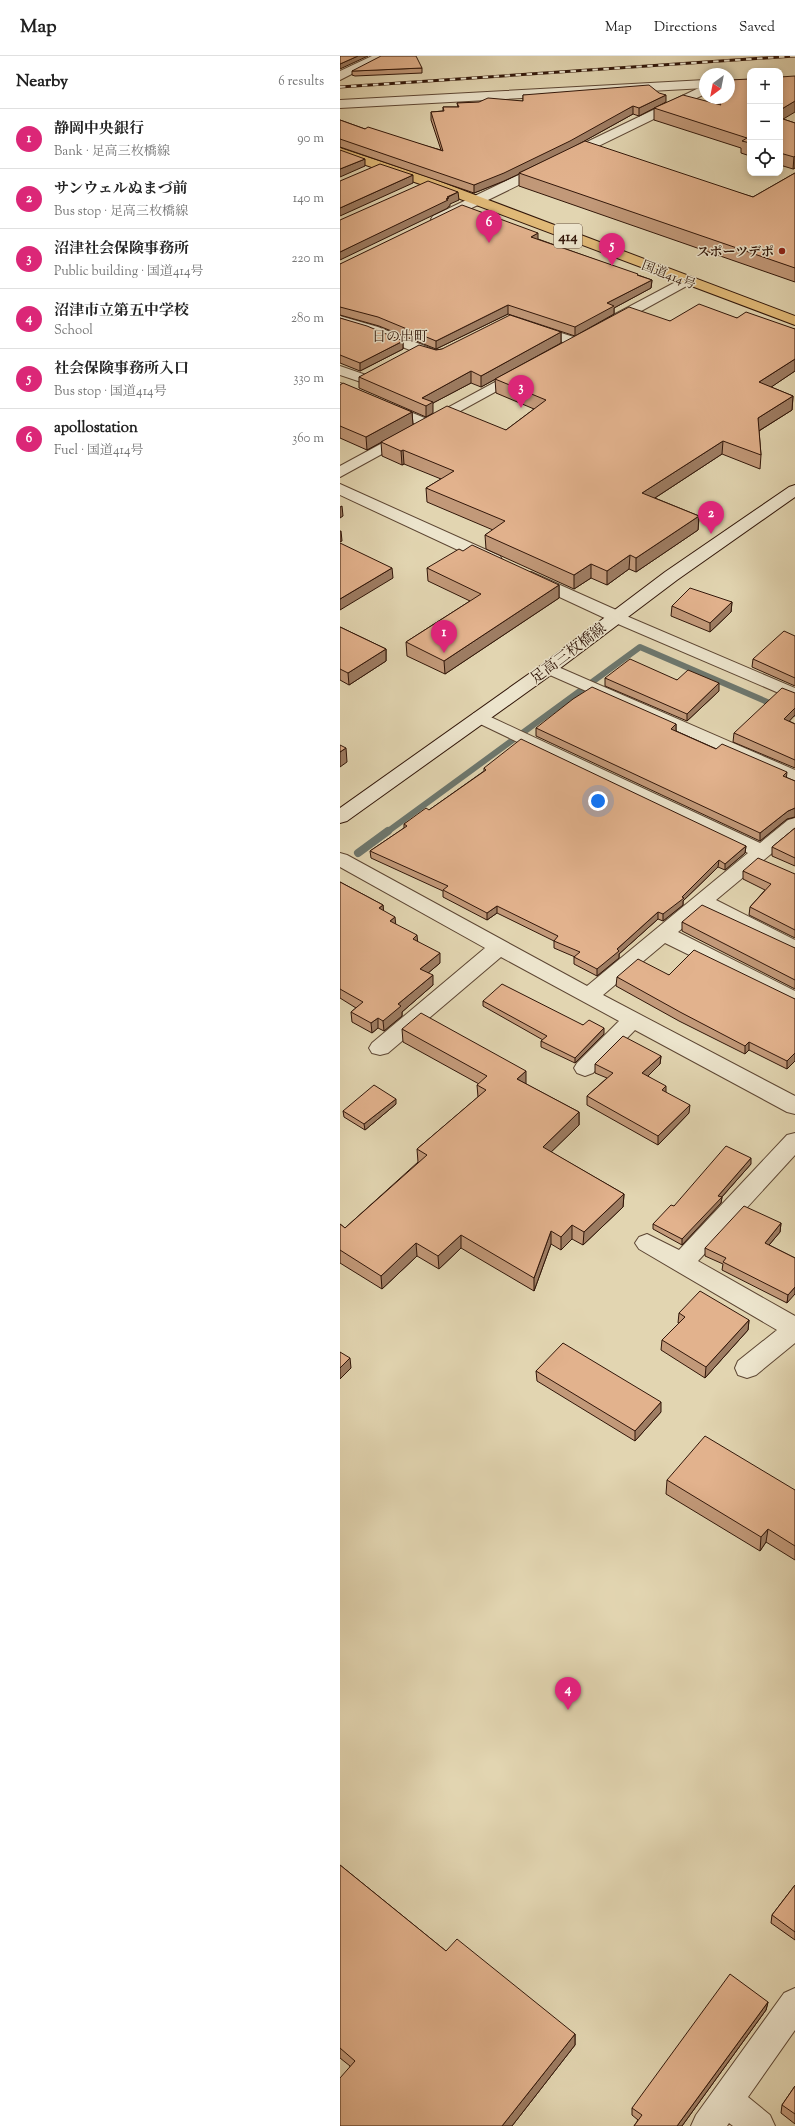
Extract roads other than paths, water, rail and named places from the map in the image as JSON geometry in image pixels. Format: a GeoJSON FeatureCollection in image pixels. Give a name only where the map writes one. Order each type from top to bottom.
{"type":"FeatureCollection","features":[{"type":"Feature","properties":{"kind":"highway","name":"国道414号"},"geometry":{"type":"LineString","coordinates":[[340,152],[428,182],[795,321]]}},
{"type":"Feature","properties":{"kind":"street"},"geometry":{"type":"LineString","coordinates":[[340,76],[381,56]]}},
{"type":"Feature","properties":{"kind":"street"},"geometry":{"type":"LineString","coordinates":[[340,104],[699,84]]}},
{"type":"Feature","properties":{"kind":"street"},"geometry":{"type":"LineString","coordinates":[[425,225],[699,92]]}},
{"type":"Feature","properties":{"kind":"street"},"geometry":{"type":"LineString","coordinates":[[359,175],[379,166]]}},
{"type":"Feature","properties":{"kind":"street"},"geometry":{"type":"LineString","coordinates":[[414,189],[428,182]]}},
{"type":"Feature","properties":{"kind":"street"},"geometry":{"type":"LineString","coordinates":[[555,353],[687,280]]}},
{"type":"Feature","properties":{"kind":"street"},"geometry":{"type":"LineString","coordinates":[[340,320],[372,330],[437,356],[457,346]]}},
{"type":"Feature","properties":{"kind":"street"},"geometry":{"type":"LineString","coordinates":[[516,322],[575,342]]}},
{"type":"Feature","properties":{"kind":"street"},"geometry":{"type":"LineString","coordinates":[[399,358],[418,349]]}},
{"type":"Feature","properties":{"kind":"street"},"geometry":{"type":"LineString","coordinates":[[340,472],[535,364]]}},
{"type":"Feature","properties":{"kind":"street"},"geometry":{"type":"LineString","coordinates":[[340,370],[367,375],[342,387]]}},
{"type":"Feature","properties":{"kind":"street"},"geometry":{"type":"LineString","coordinates":[[342,387],[427,424]]}},
{"type":"Feature","properties":{"kind":"street"},"geometry":{"type":"LineString","coordinates":[[340,489],[617,616],[795,695]]}},
{"type":"Feature","properties":{"kind":"street","name":"足高三枚橋線"},"geometry":{"type":"LineString","coordinates":[[340,817],[549,668],[617,616],[795,490]]}},
{"type":"Feature","properties":{"kind":"street"},"geometry":{"type":"LineString","coordinates":[[549,668],[795,777]]}},
{"type":"Feature","properties":{"kind":"street"},"geometry":{"type":"LineString","coordinates":[[480,717],[765,859]]}},
{"type":"Feature","properties":{"kind":"street"},"geometry":{"type":"LineString","coordinates":[[588,996],[702,901],[765,859],[795,824]]}},
{"type":"Feature","properties":{"kind":"street"},"geometry":{"type":"LineString","coordinates":[[340,859],[588,996],[795,1106]]}},
{"type":"Feature","properties":{"kind":"street"},"geometry":{"type":"LineString","coordinates":[[702,901],[795,949]]}},
{"type":"Feature","properties":{"kind":"street"},"geometry":{"type":"LineString","coordinates":[[663,933],[795,1000]]}},
{"type":"Feature","properties":{"kind":"street"},"geometry":{"type":"LineString","coordinates":[[380,1048],[499,947]]}},
{"type":"Feature","properties":{"kind":"street"},"geometry":{"type":"LineString","coordinates":[[585,1068],[633,1020]]}},
{"type":"Feature","properties":{"kind":"street"},"geometry":{"type":"LineString","coordinates":[[682,1263],[795,1141]]}},
{"type":"Feature","properties":{"kind":"street"},"geometry":{"type":"LineString","coordinates":[[646,1243],[795,1329],[747,1368]]}},
{"type":"Feature","properties":{"kind":"street"},"geometry":{"type":"LineString","coordinates":[[707,2126],[795,2004]]}},
{"type":"Feature","properties":{"kind":"street"},"geometry":{"type":"LineString","coordinates":[[726,2100],[759,2126]]}},
{"type":"Feature","properties":{"kind":"waterway"},"geometry":{"type":"LineString","coordinates":[[387,832],[640,647],[795,714]]}},
{"type":"Feature","properties":{"kind":"waterway"},"geometry":{"type":"LineString","coordinates":[[358,853],[388,831]]}},
{"type":"Feature","properties":{"kind":"railway"},"geometry":{"type":"LineString","coordinates":[[340,87],[795,56]]}},
{"type":"Feature","properties":{"kind":"place","name":"apollostation"},"geometry":{"type":"Point","coordinates":[489,243]}},
{"type":"Feature","properties":{"kind":"place","name":"スポーツデポ"},"geometry":{"type":"Point","coordinates":[782,251]}},
{"type":"Feature","properties":{"kind":"place","name":"社会保険事務所入口"},"geometry":{"type":"Point","coordinates":[612,266]}},
{"type":"Feature","properties":{"kind":"place","name":"沼津社会保険事務所"},"geometry":{"type":"Point","coordinates":[521,408]}},
{"type":"Feature","properties":{"kind":"place","name":"サンウェルぬまづ前"},"geometry":{"type":"Point","coordinates":[711,534]}},
{"type":"Feature","properties":{"kind":"place","name":"静岡中央銀行"},"geometry":{"type":"Point","coordinates":[444,653]}},
{"type":"Feature","properties":{"kind":"place","name":"沼津市立第五中学校"},"geometry":{"type":"Point","coordinates":[568,1710]}},
{"type":"Feature","properties":{"kind":"district","name":"日の出町"},"geometry":{"type":"Point","coordinates":[400,336]}}]}
